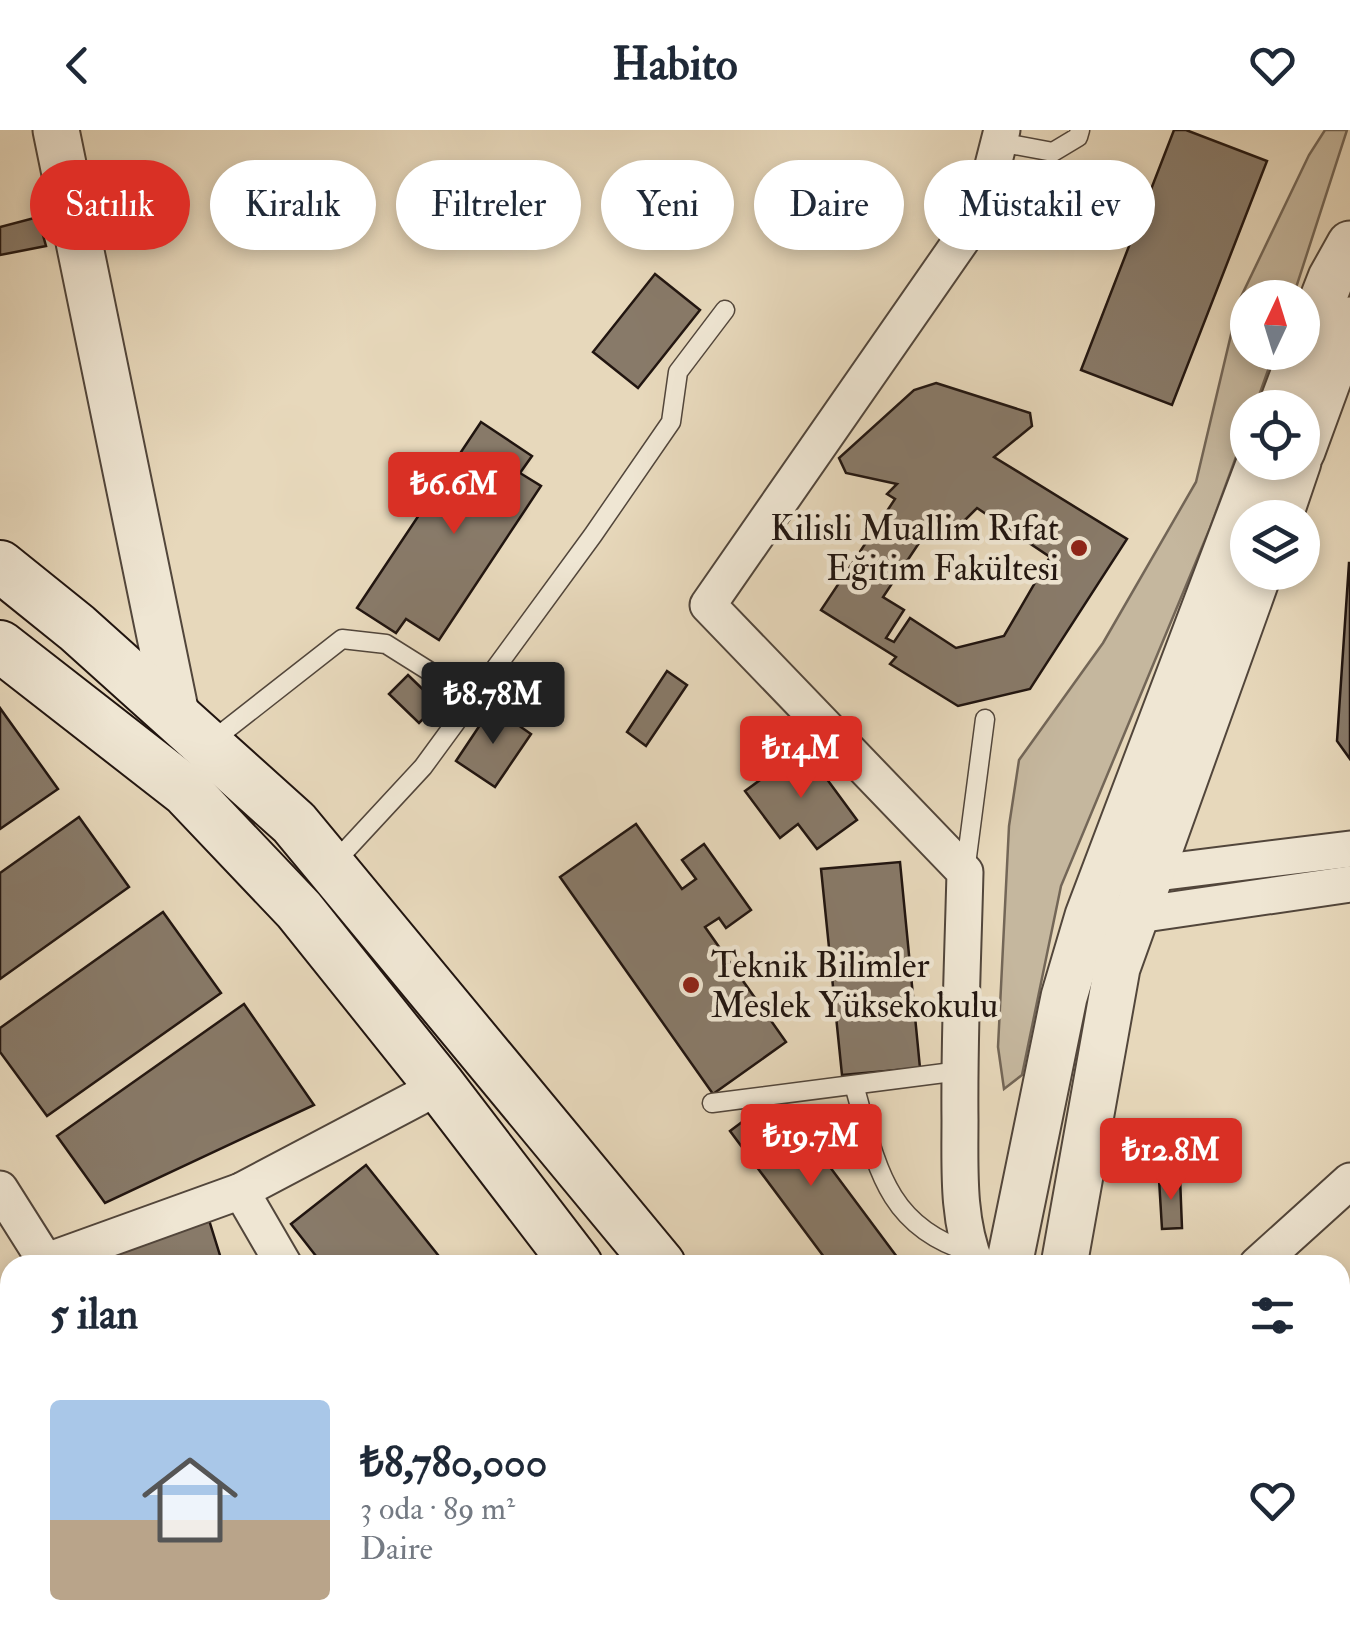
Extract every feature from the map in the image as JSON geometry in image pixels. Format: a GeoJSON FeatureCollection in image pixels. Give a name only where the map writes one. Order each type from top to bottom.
{"type":"FeatureCollection","features":[{"type":"Feature","properties":{"kind":"main road"},"geometry":{"type":"LineString","coordinates":[[0,566],[192,729],[294,822],[652,1255]]}},
{"type":"Feature","properties":{"kind":"main road"},"geometry":{"type":"LineString","coordinates":[[0,646],[186,791],[299,910],[569,1255]]}},
{"type":"Feature","properties":{"kind":"street"},"geometry":{"type":"LineString","coordinates":[[56,130],[192,729]]}},
{"type":"Feature","properties":{"kind":"street"},"geometry":{"type":"LineString","coordinates":[[983,1255],[960,1190],[965,872],[708,606],[981,212],[1001,136]]}},
{"type":"Feature","properties":{"kind":"street"},"geometry":{"type":"LineString","coordinates":[[1320,306],[1350,244]]}},
{"type":"Feature","properties":{"kind":"street"},"geometry":{"type":"LineString","coordinates":[[1320,402],[1350,320]]}},
{"type":"Feature","properties":{"kind":"street"},"geometry":{"type":"LineString","coordinates":[[987,1255],[1103,872],[1253,480]]}},
{"type":"Feature","properties":{"kind":"street"},"geometry":{"type":"LineString","coordinates":[[1066,1255],[1117,968],[1253,590]]}},
{"type":"Feature","properties":{"kind":"street"},"geometry":{"type":"LineString","coordinates":[[1088,916],[1144,895],[1350,850]]}},
{"type":"Feature","properties":{"kind":"street"},"geometry":{"type":"LineString","coordinates":[[1103,872],[1144,895],[1350,884]]}},
{"type":"Feature","properties":{"kind":"street"},"geometry":{"type":"LineString","coordinates":[[70,1255],[242,1191],[440,1086]]}},
{"type":"Feature","properties":{"kind":"street"},"geometry":{"type":"LineString","coordinates":[[1267,1255],[1350,1181]]}},
{"type":"Feature","properties":{"kind":"street"},"geometry":{"type":"LineString","coordinates":[[0,1188],[43,1255]]}},
{"type":"Feature","properties":{"kind":"street"},"geometry":{"type":"LineString","coordinates":[[242,1191],[278,1255]]}},
{"type":"Feature","properties":{"kind":"lane"},"geometry":{"type":"LineString","coordinates":[[1001,136],[1053,152],[1078,138],[1080,130]]}},
{"type":"Feature","properties":{"kind":"lane"},"geometry":{"type":"LineString","coordinates":[[330,867],[423,766],[593,534],[670,422],[678,372],[725,310]]}},
{"type":"Feature","properties":{"kind":"lane"},"geometry":{"type":"LineString","coordinates":[[192,729],[342,640],[366,640],[395,648],[472,698]]}},
{"type":"Feature","properties":{"kind":"lane"},"geometry":{"type":"LineString","coordinates":[[965,872],[985,719]]}},
{"type":"Feature","properties":{"kind":"lane"},"geometry":{"type":"LineString","coordinates":[[712,1103],[960,1071]]}},
{"type":"Feature","properties":{"kind":"lane"},"geometry":{"type":"LineString","coordinates":[[854,1085],[880,1176],[899,1208],[928,1234],[970,1255]]}},
{"type":"Feature","properties":{"kind":"shaded area"},"geometry":{"type":"Polygon","coordinates":[[[1325,130],[1347,130],[1298,280],[1249,280],[1325,130]]]}},
{"type":"Feature","properties":{"kind":"shaded area"},"geometry":{"type":"Polygon","coordinates":[[[1230,339],[1230,370],[1269,370],[1261,390],[1230,390],[1230,473],[1061,886],[1022,1075],[1004,1089],[998,1047],[1009,826],[1019,760],[1103,643],[1196,482],[1230,339]]]}},
{"type":"Feature","properties":{"kind":"building"},"geometry":{"type":"Polygon","coordinates":[[[1174,130],[1186,130],[1267,161],[1172,405],[1081,370],[1128,250],[1155,250],[1155,179],[1174,130]]]}},
{"type":"Feature","properties":{"kind":"building"},"geometry":{"type":"Polygon","coordinates":[[[30,219],[30,249],[0,255],[0,227],[30,219]]]}},
{"type":"Feature","properties":{"kind":"building"},"geometry":{"type":"Polygon","coordinates":[[[655,274],[700,310],[638,388],[593,352],[655,274]]]}},
{"type":"Feature","properties":{"kind":"building","name":"Kilisli Muallim Rıfat Eğitim Fakültesi"},"geometry":{"type":"Polygon","coordinates":[[[936,383],[1030,413],[1032,426],[994,457],[1127,539],[1030,689],[958,706],[890,664],[896,657],[821,610],[895,499],[887,494],[897,484],[846,473],[839,458],[914,390],[936,383]],[[977,508],[964,521],[931,525],[883,597],[904,610],[886,638],[894,642],[910,618],[956,648],[1004,636],[1050,557],[977,508]]]}},
{"type":"Feature","properties":{"kind":"building"},"geometry":{"type":"Polygon","coordinates":[[[481,422],[532,456],[520,473],[541,486],[439,640],[406,619],[396,633],[357,608],[481,422]]]}},
{"type":"Feature","properties":{"kind":"building"},"geometry":{"type":"Polygon","coordinates":[[[1350,563],[1350,759],[1337,741],[1350,563]]]}},
{"type":"Feature","properties":{"kind":"building"},"geometry":{"type":"Polygon","coordinates":[[[667,671],[687,685],[646,746],[627,732],[667,671]]]}},
{"type":"Feature","properties":{"kind":"building"},"geometry":{"type":"Polygon","coordinates":[[[408,675],[438,704],[419,723],[389,694],[408,675]]]}},
{"type":"Feature","properties":{"kind":"building"},"geometry":{"type":"Polygon","coordinates":[[[492,707],[531,734],[495,787],[456,761],[492,707]]]}},
{"type":"Feature","properties":{"kind":"building"},"geometry":{"type":"Polygon","coordinates":[[[0,708],[58,789],[0,829],[0,708]]]}},
{"type":"Feature","properties":{"kind":"building"},"geometry":{"type":"Polygon","coordinates":[[[804,748],[857,820],[817,849],[798,824],[780,838],[745,791],[804,748]]]}},
{"type":"Feature","properties":{"kind":"building"},"geometry":{"type":"Polygon","coordinates":[[[79,817],[129,887],[0,979],[0,873],[79,817]]]}},
{"type":"Feature","properties":{"kind":"building","name":"Teknik Bilimler Meslek Yüksekokulu"},"geometry":{"type":"Polygon","coordinates":[[[636,824],[682,889],[696,879],[682,860],[704,844],[751,910],[726,928],[719,918],[705,927],[786,1042],[713,1094],[560,877],[636,824]]]}},
{"type":"Feature","properties":{"kind":"building"},"geometry":{"type":"Polygon","coordinates":[[[900,862],[920,1068],[842,1075],[821,869],[900,862]]]}},
{"type":"Feature","properties":{"kind":"building"},"geometry":{"type":"Polygon","coordinates":[[[163,912],[221,993],[47,1116],[0,1052],[0,1028],[163,912]]]}},
{"type":"Feature","properties":{"kind":"building"},"geometry":{"type":"Polygon","coordinates":[[[244,1004],[314,1105],[105,1203],[57,1136],[244,1004]]]}},
{"type":"Feature","properties":{"kind":"building"},"geometry":{"type":"Polygon","coordinates":[[[777,1096],[896,1255],[823,1255],[730,1131],[777,1096]]]}},
{"type":"Feature","properties":{"kind":"building"},"geometry":{"type":"Polygon","coordinates":[[[366,1165],[438,1255],[315,1255],[291,1224],[366,1165]]]}},
{"type":"Feature","properties":{"kind":"building"},"geometry":{"type":"Polygon","coordinates":[[[1180,1177],[1182,1228],[1162,1229],[1159,1179],[1180,1177]]]}},
{"type":"Feature","properties":{"kind":"building"},"geometry":{"type":"Polygon","coordinates":[[[209,1220],[220,1255],[116,1255],[114,1249],[209,1220]]]}},
{"type":"Feature","properties":{"kind":"place","name":"Kilisli Muallim Rıfat Eğitim Fakültesi"},"geometry":{"type":"Point","coordinates":[1079,548]}},
{"type":"Feature","properties":{"kind":"place","name":"Teknik Bilimler Meslek Yüksekokulu"},"geometry":{"type":"Point","coordinates":[691,985]}}]}
